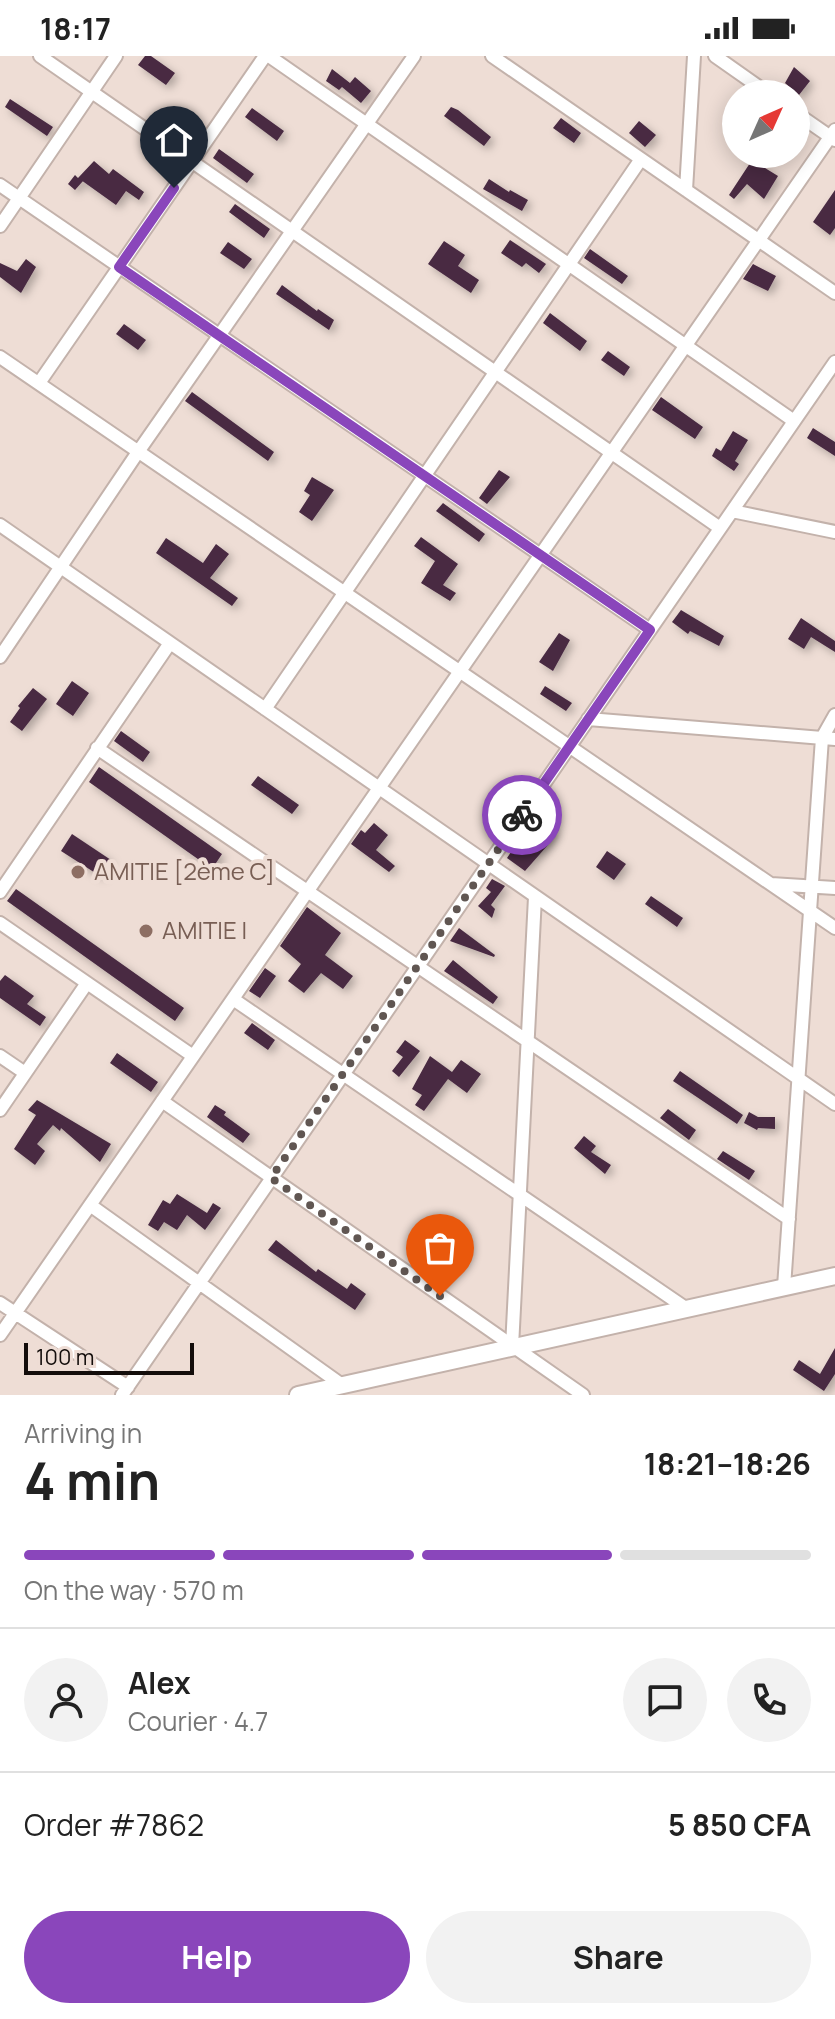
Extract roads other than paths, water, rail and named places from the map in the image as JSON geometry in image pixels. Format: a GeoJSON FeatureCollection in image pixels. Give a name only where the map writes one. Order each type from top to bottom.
{"type":"FeatureCollection","features":[{"type":"Feature","properties":{"kind":"street"},"geometry":{"type":"LineString","coordinates":[[40,56],[720,528]]}},
{"type":"Feature","properties":{"kind":"street"},"geometry":{"type":"LineString","coordinates":[[0,226],[116,56]]}},
{"type":"Feature","properties":{"kind":"street"},"geometry":{"type":"LineString","coordinates":[[39,383],[267,56],[794,421]]}},
{"type":"Feature","properties":{"kind":"street"},"geometry":{"type":"LineString","coordinates":[[0,657],[138,452],[414,56]]}},
{"type":"Feature","properties":{"kind":"street"},"geometry":{"type":"LineString","coordinates":[[492,56],[835,293]]}},
{"type":"Feature","properties":{"kind":"street"},"geometry":{"type":"LineString","coordinates":[[686,190],[694,56]]}},
{"type":"Feature","properties":{"kind":"street"},"geometry":{"type":"LineString","coordinates":[[715,56],[749,80]]}},
{"type":"Feature","properties":{"kind":"street"},"geometry":{"type":"LineString","coordinates":[[0,1335],[685,343],[833,135],[810,121]]}},
{"type":"Feature","properties":{"kind":"street"},"geometry":{"type":"LineString","coordinates":[[265,709],[641,159]]}},
{"type":"Feature","properties":{"kind":"street"},"geometry":{"type":"LineString","coordinates":[[0,185],[650,630]]}},
{"type":"Feature","properties":{"kind":"street"},"geometry":{"type":"LineString","coordinates":[[0,357],[835,928]]}},
{"type":"Feature","properties":{"kind":"street"},"geometry":{"type":"LineString","coordinates":[[0,1303],[125,1391],[835,362]]}},
{"type":"Feature","properties":{"kind":"street"},"geometry":{"type":"LineString","coordinates":[[732,511],[835,532]]}},
{"type":"Feature","properties":{"kind":"street"},"geometry":{"type":"LineString","coordinates":[[0,525],[835,1104]]}},
{"type":"Feature","properties":{"kind":"street"},"geometry":{"type":"LineString","coordinates":[[0,892],[170,643]]}},
{"type":"Feature","properties":{"kind":"street"},"geometry":{"type":"LineString","coordinates":[[784,1287],[812,886],[828,739],[835,715]]}},
{"type":"Feature","properties":{"kind":"street"},"geometry":{"type":"LineString","coordinates":[[588,719],[828,739]]}},
{"type":"Feature","properties":{"kind":"street"},"geometry":{"type":"LineString","coordinates":[[97,748],[789,1219]]}},
{"type":"Feature","properties":{"kind":"street"},"geometry":{"type":"LineString","coordinates":[[771,884],[835,888]]}},
{"type":"Feature","properties":{"kind":"street"},"geometry":{"type":"LineString","coordinates":[[512,1347],[535,897]]}},
{"type":"Feature","properties":{"kind":"street"},"geometry":{"type":"LineString","coordinates":[[0,923],[193,1056]]}},
{"type":"Feature","properties":{"kind":"street"},"geometry":{"type":"LineString","coordinates":[[0,1110],[87,983]]}},
{"type":"Feature","properties":{"kind":"street"},"geometry":{"type":"LineString","coordinates":[[233,999],[687,1309]]}},
{"type":"Feature","properties":{"kind":"street"},"geometry":{"type":"LineString","coordinates":[[0,1056],[25,1073]]}},
{"type":"Feature","properties":{"kind":"street"},"geometry":{"type":"LineString","coordinates":[[162,1101],[583,1395]]}},
{"type":"Feature","properties":{"kind":"street"},"geometry":{"type":"LineString","coordinates":[[90,1205],[342,1385]]}},
{"type":"Feature","properties":{"kind":"street"},"geometry":{"type":"LineString","coordinates":[[298,1395],[835,1276]]}},
{"type":"Feature","properties":{"kind":"place","name":"AMITIE [2ème C]"},"geometry":{"type":"Point","coordinates":[78,872]}},
{"type":"Feature","properties":{"kind":"place","name":"AMITIE I"},"geometry":{"type":"Point","coordinates":[146,931]}}]}
